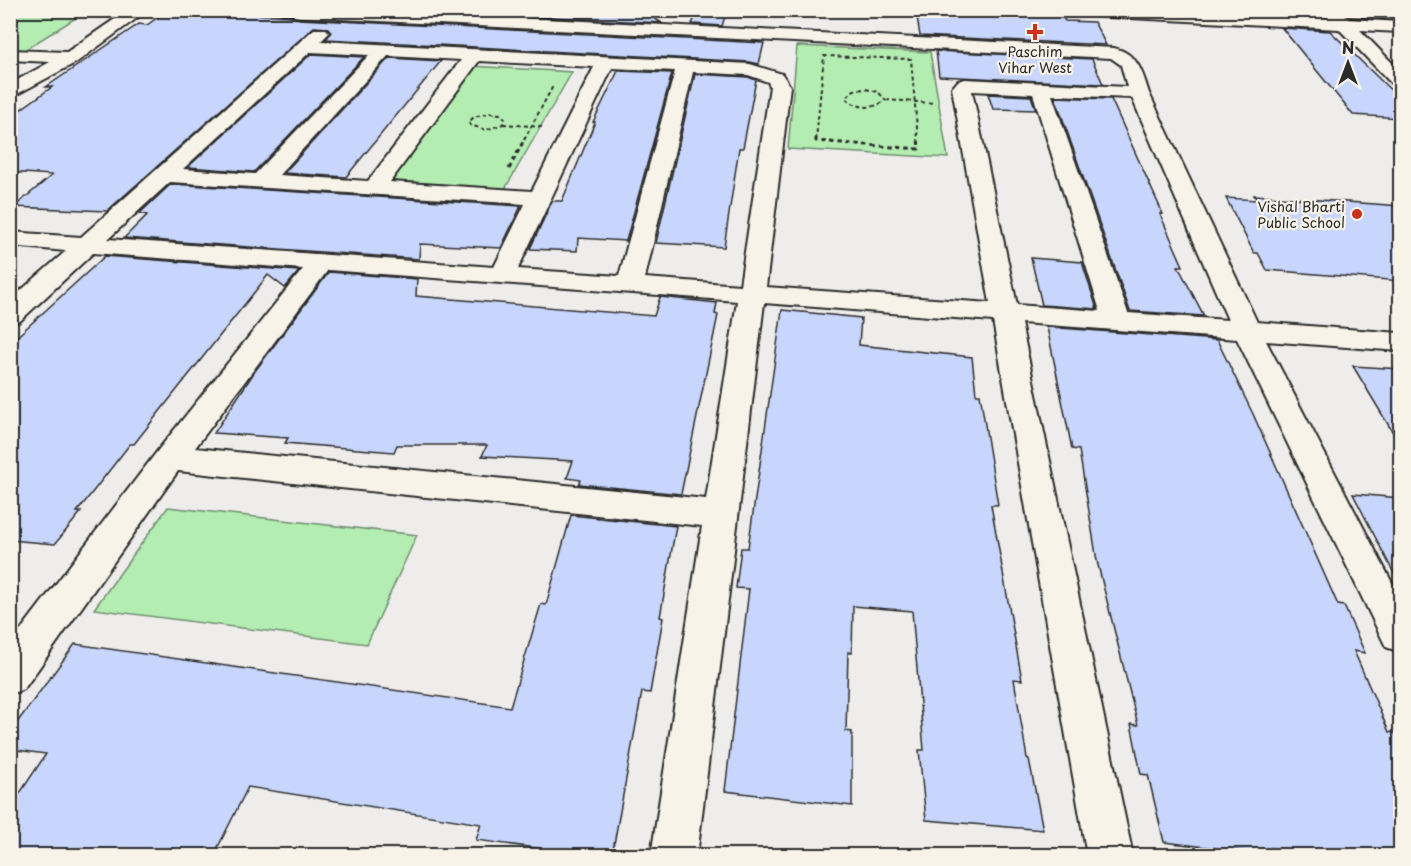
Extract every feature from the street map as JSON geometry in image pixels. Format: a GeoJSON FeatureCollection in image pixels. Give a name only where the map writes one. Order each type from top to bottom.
{"type":"FeatureCollection","features":[{"type":"Feature","properties":{"kind":"main road"},"geometry":{"type":"LineString","coordinates":[[1334,15],[1401,14]]}},
{"type":"Feature","properties":{"kind":"street"},"geometry":{"type":"LineString","coordinates":[[10,92],[71,58],[140,10]]}},
{"type":"Feature","properties":{"kind":"street"},"geometry":{"type":"LineString","coordinates":[[1072,10],[1334,15],[1401,38]]}},
{"type":"Feature","properties":{"kind":"street"},"geometry":{"type":"LineString","coordinates":[[300,12],[797,36],[1124,56],[1129,62],[1139,93],[1247,331],[1401,635]]}},
{"type":"Feature","properties":{"kind":"street"},"geometry":{"type":"LineString","coordinates":[[10,315],[23,291],[88,245],[341,14]]}},
{"type":"Feature","properties":{"kind":"street"},"geometry":{"type":"LineString","coordinates":[[1334,15],[1401,81]]}},
{"type":"Feature","properties":{"kind":"street"},"geometry":{"type":"LineString","coordinates":[[1361,25],[1401,27]]}},
{"type":"Feature","properties":{"kind":"street"},"geometry":{"type":"LineString","coordinates":[[306,46],[473,57],[750,70],[775,78],[780,86],[674,855]]}},
{"type":"Feature","properties":{"kind":"street"},"geometry":{"type":"LineString","coordinates":[[261,181],[383,51]]}},
{"type":"Feature","properties":{"kind":"street"},"geometry":{"type":"LineString","coordinates":[[10,55],[71,58]]}},
{"type":"Feature","properties":{"kind":"street"},"geometry":{"type":"LineString","coordinates":[[374,188],[473,57]]}},
{"type":"Feature","properties":{"kind":"street"},"geometry":{"type":"LineString","coordinates":[[502,276],[605,63]]}},
{"type":"Feature","properties":{"kind":"street"},"geometry":{"type":"LineString","coordinates":[[630,285],[685,67]]}},
{"type":"Feature","properties":{"kind":"street"},"geometry":{"type":"LineString","coordinates":[[1110,855],[962,88],[968,84],[1139,93]]}},
{"type":"Feature","properties":{"kind":"street"},"geometry":{"type":"LineString","coordinates":[[1040,87],[1117,321]]}},
{"type":"Feature","properties":{"kind":"street"},"geometry":{"type":"LineString","coordinates":[[165,175],[540,198]]}},
{"type":"Feature","properties":{"kind":"street"},"geometry":{"type":"LineString","coordinates":[[10,239],[1401,342]]}},
{"type":"Feature","properties":{"kind":"street"},"geometry":{"type":"LineString","coordinates":[[10,676],[170,458],[321,262]]}},
{"type":"Feature","properties":{"kind":"street"},"geometry":{"type":"LineString","coordinates":[[170,458],[721,514]]}},
{"type":"Feature","properties":{"kind":"lane"},"geometry":{"type":"LineString","coordinates":[[269,10],[300,12]]}},
{"type":"Feature","properties":{"kind":"path"},"geometry":{"type":"LineString","coordinates":[[824,56],[911,59],[915,102],[919,149],[816,141],[824,56]]}},
{"type":"Feature","properties":{"kind":"path"},"geometry":{"type":"LineString","coordinates":[[507,172],[556,80],[524,78],[536,60]]}},
{"type":"Feature","properties":{"kind":"path"},"geometry":{"type":"LineString","coordinates":[[886,100],[880,105],[869,107],[857,105],[846,98],[849,92],[866,89],[878,92],[886,100],[966,106]]}},
{"type":"Feature","properties":{"kind":"path"},"geometry":{"type":"LineString","coordinates":[[503,124],[505,118],[495,113],[479,115],[469,122],[472,127],[482,130],[503,124],[532,126]]}},
{"type":"Feature","properties":{"kind":"green space"},"geometry":{"type":"Polygon","coordinates":[[[10,11],[87,11],[18,54],[11,54],[10,11]]]}},
{"type":"Feature","properties":{"kind":"green space"},"geometry":{"type":"Polygon","coordinates":[[[797,46],[930,52],[948,158],[788,149],[797,46]]]}},
{"type":"Feature","properties":{"kind":"green space"},"geometry":{"type":"Polygon","coordinates":[[[470,66],[572,72],[505,189],[382,180],[470,66]]]}},
{"type":"Feature","properties":{"kind":"green space"},"geometry":{"type":"Polygon","coordinates":[[[168,507],[417,535],[367,644],[94,609],[168,507]]]}},
{"type":"Feature","properties":{"kind":"building"},"geometry":{"type":"Polygon","coordinates":[[[168,10],[764,43],[759,64],[326,39],[331,33],[328,28],[314,27],[107,211],[14,207],[52,175],[10,172],[10,117],[52,87],[46,87],[139,24],[147,25],[168,10]]]}},
{"type":"Feature","properties":{"kind":"building"},"geometry":{"type":"Polygon","coordinates":[[[424,10],[640,10],[662,23],[424,10]]]}},
{"type":"Feature","properties":{"kind":"building"},"geometry":{"type":"Polygon","coordinates":[[[698,10],[727,10],[722,26],[692,24],[698,10]]]}},
{"type":"Feature","properties":{"kind":"building"},"geometry":{"type":"Polygon","coordinates":[[[916,10],[1062,16],[1065,21],[1094,22],[1106,45],[920,36],[916,10]]]}},
{"type":"Feature","properties":{"kind":"building"},"geometry":{"type":"Polygon","coordinates":[[[1282,28],[1330,31],[1401,100],[1401,118],[1353,115],[1282,28]]]}},
{"type":"Feature","properties":{"kind":"building"},"geometry":{"type":"Polygon","coordinates":[[[936,51],[1092,59],[1103,84],[939,76],[936,51]]]}},
{"type":"Feature","properties":{"kind":"building"},"geometry":{"type":"Polygon","coordinates":[[[311,54],[364,57],[254,172],[188,167],[311,54]]]}},
{"type":"Feature","properties":{"kind":"building"},"geometry":{"type":"Polygon","coordinates":[[[389,58],[441,61],[346,177],[284,173],[389,58]]]}},
{"type":"Feature","properties":{"kind":"building"},"geometry":{"type":"Polygon","coordinates":[[[618,71],[672,73],[626,241],[578,238],[577,251],[530,249],[552,201],[562,201],[595,122],[593,122],[618,71]]]}},
{"type":"Feature","properties":{"kind":"building"},"geometry":{"type":"Polygon","coordinates":[[[695,74],[748,77],[756,80],[743,148],[739,148],[724,247],[656,243],[695,74]]]}},
{"type":"Feature","properties":{"kind":"building"},"geometry":{"type":"Polygon","coordinates":[[[988,94],[1031,96],[1036,110],[993,109],[988,94]]]}},
{"type":"Feature","properties":{"kind":"building"},"geometry":{"type":"Polygon","coordinates":[[[1055,97],[1111,99],[1163,214],[1160,214],[1183,266],[1178,266],[1204,316],[1130,311],[1055,97]]]}},
{"type":"Feature","properties":{"kind":"building"},"geometry":{"type":"Polygon","coordinates":[[[171,184],[521,206],[501,248],[420,244],[419,259],[124,238],[147,215],[140,213],[171,184]]]}},
{"type":"Feature","properties":{"kind":"building"},"geometry":{"type":"Polygon","coordinates":[[[1254,195],[1401,206],[1401,281],[1267,270],[1258,253],[1254,253],[1226,198],[1257,200],[1254,195]]]}},
{"type":"Feature","properties":{"kind":"building"},"geometry":{"type":"Polygon","coordinates":[[[105,256],[299,271],[285,288],[268,275],[134,444],[130,444],[55,544],[10,540],[10,343],[105,256]]]}},
{"type":"Feature","properties":{"kind":"building"},"geometry":{"type":"Polygon","coordinates":[[[1031,258],[1082,262],[1097,309],[1042,305],[1031,258]]]}},
{"type":"Feature","properties":{"kind":"building"},"geometry":{"type":"Polygon","coordinates":[[[329,272],[417,279],[416,296],[654,316],[660,297],[717,303],[715,314],[718,315],[681,494],[579,484],[581,480],[567,478],[573,461],[482,456],[487,445],[397,445],[394,452],[285,443],[288,438],[214,433],[255,371],[329,272]]]}},
{"type":"Feature","properties":{"kind":"building"},"geometry":{"type":"Polygon","coordinates":[[[782,310],[861,318],[859,345],[972,357],[976,394],[980,394],[998,505],[991,505],[1022,680],[1014,679],[1027,758],[1043,830],[926,820],[919,750],[924,750],[912,611],[853,606],[852,653],[848,652],[846,731],[852,732],[852,806],[725,791],[749,589],[736,588],[741,548],[748,548],[782,310]]]}},
{"type":"Feature","properties":{"kind":"building"},"geometry":{"type":"Polygon","coordinates":[[[1047,327],[1217,340],[1253,414],[1338,605],[1344,606],[1365,653],[1354,651],[1389,732],[1395,733],[1401,746],[1401,855],[1330,855],[1271,848],[1274,855],[1164,842],[1148,775],[1141,774],[1131,724],[1138,725],[1097,561],[1079,450],[1072,449],[1047,327]]]}},
{"type":"Feature","properties":{"kind":"building"},"geometry":{"type":"Polygon","coordinates":[[[1353,366],[1401,369],[1401,446],[1353,366]]]}},
{"type":"Feature","properties":{"kind":"building"},"geometry":{"type":"Polygon","coordinates":[[[1353,494],[1401,498],[1401,587],[1353,494]]]}},
{"type":"Feature","properties":{"kind":"building"},"geometry":{"type":"Polygon","coordinates":[[[571,515],[676,526],[660,617],[663,618],[650,693],[642,692],[612,855],[587,855],[476,840],[481,824],[248,787],[214,855],[10,855],[10,808],[46,754],[10,749],[10,732],[75,644],[510,707],[541,604],[546,605],[571,515]]]}},
{"type":"Feature","properties":{"kind":"place","name":"Paschim Vihar West"},"geometry":{"type":"Point","coordinates":[1035,32]}},
{"type":"Feature","properties":{"kind":"place","name":"Vishal Bharti Public School"},"geometry":{"type":"Point","coordinates":[1357,214]}}]}
